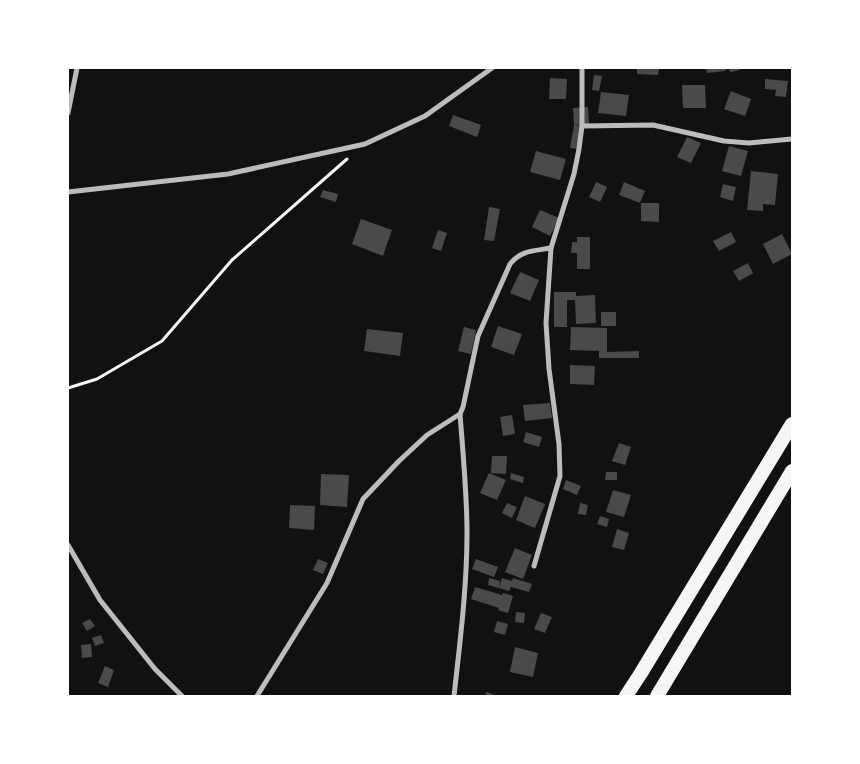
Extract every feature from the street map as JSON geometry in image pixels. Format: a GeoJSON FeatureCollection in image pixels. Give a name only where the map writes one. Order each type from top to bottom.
{"type":"FeatureCollection","features":[{"type":"Feature","properties":{"kind":"highway"},"geometry":{"type":"LineString","coordinates":[[626,696],[642,673],[790,429]]}},
{"type":"Feature","properties":{"kind":"highway"},"geometry":{"type":"LineString","coordinates":[[658,696],[792,471]]}},
{"type":"Feature","properties":{"kind":"street"},"geometry":{"type":"LineString","coordinates":[[68,113],[77,68]]}},
{"type":"Feature","properties":{"kind":"street"},"geometry":{"type":"LineString","coordinates":[[68,192],[228,174],[365,144],[425,116],[492,68]]}},
{"type":"Feature","properties":{"kind":"street"},"geometry":{"type":"LineString","coordinates":[[534,566],[560,476],[546,322],[551,248],[574,174],[582,126],[582,68]]}},
{"type":"Feature","properties":{"kind":"street"},"geometry":{"type":"LineString","coordinates":[[582,126],[653,125],[724,141],[748,143],[792,139]]}},
{"type":"Feature","properties":{"kind":"street"},"geometry":{"type":"LineString","coordinates":[[454,696],[464,608],[467,534],[460,414],[478,336],[510,264],[514,258],[522,253],[551,248]]}},
{"type":"Feature","properties":{"kind":"street"},"geometry":{"type":"LineString","coordinates":[[257,696],[327,583],[364,499],[399,461],[427,435],[460,414]]}},
{"type":"Feature","properties":{"kind":"street"},"geometry":{"type":"LineString","coordinates":[[68,545],[100,600],[155,669],[182,696]]}},
{"type":"Feature","properties":{"kind":"path"},"geometry":{"type":"LineString","coordinates":[[68,388],[97,379],[162,341],[232,260],[365,144]]}},
{"type":"Feature","properties":{"kind":"building"},"geometry":{"type":"Polygon","coordinates":[[[637,68],[659,68],[658,75],[637,74],[637,68]]]}},
{"type":"Feature","properties":{"kind":"building"},"geometry":{"type":"Polygon","coordinates":[[[706,68],[725,68],[726,71],[707,73],[706,68]]]}},
{"type":"Feature","properties":{"kind":"building"},"geometry":{"type":"Polygon","coordinates":[[[729,68],[740,68],[740,70],[730,72],[729,68]]]}},
{"type":"Feature","properties":{"kind":"building"},"geometry":{"type":"Polygon","coordinates":[[[594,75],[602,76],[599,91],[592,90],[594,75]]]}},
{"type":"Feature","properties":{"kind":"building"},"geometry":{"type":"Polygon","coordinates":[[[550,78],[567,79],[566,99],[549,99],[550,78]]]}},
{"type":"Feature","properties":{"kind":"building"},"geometry":{"type":"Polygon","coordinates":[[[765,79],[788,81],[786,97],[775,96],[776,90],[765,89],[765,79]]]}},
{"type":"Feature","properties":{"kind":"building"},"geometry":{"type":"Polygon","coordinates":[[[682,85],[705,85],[706,108],[683,108],[682,85]]]}},
{"type":"Feature","properties":{"kind":"building"},"geometry":{"type":"Polygon","coordinates":[[[731,91],[751,99],[745,116],[724,109],[731,91]]]}},
{"type":"Feature","properties":{"kind":"building"},"geometry":{"type":"Polygon","coordinates":[[[601,92],[629,95],[626,116],[598,113],[601,92]]]}},
{"type":"Feature","properties":{"kind":"building"},"geometry":{"type":"Polygon","coordinates":[[[588,107],[589,124],[574,125],[573,108],[588,107]]]}},
{"type":"Feature","properties":{"kind":"building"},"geometry":{"type":"Polygon","coordinates":[[[453,115],[481,125],[477,137],[449,126],[453,115]]]}},
{"type":"Feature","properties":{"kind":"building"},"geometry":{"type":"Polygon","coordinates":[[[574,125],[582,126],[578,149],[570,148],[574,125]]]}},
{"type":"Feature","properties":{"kind":"building"},"geometry":{"type":"Polygon","coordinates":[[[687,137],[701,143],[691,163],[677,157],[687,137]]]}},
{"type":"Feature","properties":{"kind":"building"},"geometry":{"type":"Polygon","coordinates":[[[729,146],[748,151],[741,176],[722,171],[729,146]]]}},
{"type":"Feature","properties":{"kind":"building"},"geometry":{"type":"Polygon","coordinates":[[[536,151],[566,159],[560,180],[530,172],[536,151]]]}},
{"type":"Feature","properties":{"kind":"building"},"geometry":{"type":"Polygon","coordinates":[[[751,171],[778,174],[775,205],[763,204],[763,211],[747,210],[751,171]]]}},
{"type":"Feature","properties":{"kind":"building"},"geometry":{"type":"Polygon","coordinates":[[[596,182],[607,187],[600,202],[589,197],[596,182]]]}},
{"type":"Feature","properties":{"kind":"building"},"geometry":{"type":"Polygon","coordinates":[[[624,182],[645,191],[640,203],[619,195],[624,182]]]}},
{"type":"Feature","properties":{"kind":"building"},"geometry":{"type":"Polygon","coordinates":[[[723,184],[736,187],[733,201],[720,197],[723,184]]]}},
{"type":"Feature","properties":{"kind":"building"},"geometry":{"type":"Polygon","coordinates":[[[323,190],[338,194],[336,202],[320,197],[323,190]]]}},
{"type":"Feature","properties":{"kind":"building"},"geometry":{"type":"Polygon","coordinates":[[[641,203],[659,203],[659,222],[641,221],[641,203]]]}},
{"type":"Feature","properties":{"kind":"building"},"geometry":{"type":"Polygon","coordinates":[[[489,207],[500,209],[494,241],[484,240],[489,207]]]}},
{"type":"Feature","properties":{"kind":"building"},"geometry":{"type":"Polygon","coordinates":[[[540,210],[559,218],[550,236],[532,227],[540,210]]]}},
{"type":"Feature","properties":{"kind":"building"},"geometry":{"type":"Polygon","coordinates":[[[361,219],[392,230],[383,256],[352,244],[361,219]]]}},
{"type":"Feature","properties":{"kind":"building"},"geometry":{"type":"Polygon","coordinates":[[[438,230],[447,233],[441,251],[432,248],[438,230]]]}},
{"type":"Feature","properties":{"kind":"building"},"geometry":{"type":"Polygon","coordinates":[[[731,232],[736,242],[719,251],[713,241],[731,232]]]}},
{"type":"Feature","properties":{"kind":"building"},"geometry":{"type":"Polygon","coordinates":[[[782,234],[792,254],[773,264],[763,244],[782,234]]]}},
{"type":"Feature","properties":{"kind":"building"},"geometry":{"type":"Polygon","coordinates":[[[577,237],[590,237],[590,269],[577,269],[577,253],[571,253],[572,242],[577,242],[577,237]]]}},
{"type":"Feature","properties":{"kind":"building"},"geometry":{"type":"Polygon","coordinates":[[[748,263],[753,273],[739,281],[733,271],[748,263]]]}},
{"type":"Feature","properties":{"kind":"building"},"geometry":{"type":"Polygon","coordinates":[[[520,272],[539,280],[530,301],[510,293],[520,272]]]}},
{"type":"Feature","properties":{"kind":"building"},"geometry":{"type":"Polygon","coordinates":[[[554,292],[576,292],[576,296],[595,295],[596,323],[576,324],[575,300],[567,300],[567,327],[554,327],[554,292]]]}},
{"type":"Feature","properties":{"kind":"building"},"geometry":{"type":"Polygon","coordinates":[[[601,312],[616,312],[616,326],[601,326],[601,312]]]}},
{"type":"Feature","properties":{"kind":"building"},"geometry":{"type":"Polygon","coordinates":[[[498,326],[522,334],[514,355],[491,347],[498,326]]]}},
{"type":"Feature","properties":{"kind":"building"},"geometry":{"type":"Polygon","coordinates":[[[464,327],[476,330],[471,354],[458,351],[464,327]]]}},
{"type":"Feature","properties":{"kind":"building"},"geometry":{"type":"Polygon","coordinates":[[[571,327],[607,328],[607,352],[639,351],[639,358],[599,358],[599,351],[570,350],[571,327]]]}},
{"type":"Feature","properties":{"kind":"building"},"geometry":{"type":"Polygon","coordinates":[[[367,329],[403,333],[400,356],[364,351],[367,329]]]}},
{"type":"Feature","properties":{"kind":"building"},"geometry":{"type":"Polygon","coordinates":[[[570,365],[595,366],[594,385],[570,384],[570,365]]]}},
{"type":"Feature","properties":{"kind":"building"},"geometry":{"type":"Polygon","coordinates":[[[550,403],[552,418],[525,421],[523,405],[550,403]]]}},
{"type":"Feature","properties":{"kind":"building"},"geometry":{"type":"Polygon","coordinates":[[[512,415],[515,434],[503,436],[500,417],[512,415]]]}},
{"type":"Feature","properties":{"kind":"building"},"geometry":{"type":"Polygon","coordinates":[[[526,432],[542,437],[539,447],[523,442],[526,432]]]}},
{"type":"Feature","properties":{"kind":"building"},"geometry":{"type":"Polygon","coordinates":[[[619,443],[631,447],[625,465],[612,461],[619,443]]]}},
{"type":"Feature","properties":{"kind":"building"},"geometry":{"type":"Polygon","coordinates":[[[492,456],[507,456],[506,474],[491,473],[492,456]]]}},
{"type":"Feature","properties":{"kind":"building"},"geometry":{"type":"Polygon","coordinates":[[[606,472],[617,472],[617,480],[605,480],[606,472]]]}},
{"type":"Feature","properties":{"kind":"building"},"geometry":{"type":"Polygon","coordinates":[[[489,473],[506,480],[497,500],[480,493],[489,473]]]}},
{"type":"Feature","properties":{"kind":"building"},"geometry":{"type":"Polygon","coordinates":[[[511,473],[524,477],[523,483],[510,479],[511,473]]]}},
{"type":"Feature","properties":{"kind":"building"},"geometry":{"type":"Polygon","coordinates":[[[321,474],[349,475],[347,507],[320,505],[321,474]]]}},
{"type":"Feature","properties":{"kind":"building"},"geometry":{"type":"Polygon","coordinates":[[[566,480],[581,486],[577,495],[563,489],[566,480]]]}},
{"type":"Feature","properties":{"kind":"building"},"geometry":{"type":"Polygon","coordinates":[[[613,490],[631,495],[624,517],[606,512],[613,490]]]}},
{"type":"Feature","properties":{"kind":"building"},"geometry":{"type":"Polygon","coordinates":[[[525,496],[545,504],[535,528],[516,520],[525,496]]]}},
{"type":"Feature","properties":{"kind":"building"},"geometry":{"type":"Polygon","coordinates":[[[507,503],[517,507],[512,518],[502,513],[507,503]]]}},
{"type":"Feature","properties":{"kind":"building"},"geometry":{"type":"Polygon","coordinates":[[[580,503],[588,505],[586,515],[578,514],[580,503]]]}},
{"type":"Feature","properties":{"kind":"building"},"geometry":{"type":"Polygon","coordinates":[[[290,505],[315,506],[314,530],[289,528],[290,505]]]}},
{"type":"Feature","properties":{"kind":"building"},"geometry":{"type":"Polygon","coordinates":[[[600,516],[609,519],[607,527],[597,524],[600,516]]]}},
{"type":"Feature","properties":{"kind":"building"},"geometry":{"type":"Polygon","coordinates":[[[617,529],[629,533],[624,550],[612,547],[617,529]]]}},
{"type":"Feature","properties":{"kind":"building"},"geometry":{"type":"Polygon","coordinates":[[[515,548],[532,555],[523,579],[505,572],[515,548]]]}},
{"type":"Feature","properties":{"kind":"building"},"geometry":{"type":"Polygon","coordinates":[[[318,559],[328,563],[323,574],[313,570],[318,559]]]}},
{"type":"Feature","properties":{"kind":"building"},"geometry":{"type":"Polygon","coordinates":[[[476,559],[498,567],[494,577],[472,569],[476,559]]]}},
{"type":"Feature","properties":{"kind":"building"},"geometry":{"type":"Polygon","coordinates":[[[489,578],[500,581],[499,588],[488,585],[489,578]]]}},
{"type":"Feature","properties":{"kind":"building"},"geometry":{"type":"Polygon","coordinates":[[[502,578],[512,581],[513,578],[532,584],[529,592],[511,587],[509,591],[499,588],[502,578]]]}},
{"type":"Feature","properties":{"kind":"building"},"geometry":{"type":"Polygon","coordinates":[[[475,587],[502,595],[503,593],[513,596],[508,613],[471,599],[475,587]]]}},
{"type":"Feature","properties":{"kind":"building"},"geometry":{"type":"Polygon","coordinates":[[[516,612],[525,613],[524,623],[515,622],[516,612]]]}},
{"type":"Feature","properties":{"kind":"building"},"geometry":{"type":"Polygon","coordinates":[[[541,613],[552,617],[545,633],[534,629],[541,613]]]}},
{"type":"Feature","properties":{"kind":"building"},"geometry":{"type":"Polygon","coordinates":[[[90,619],[95,626],[87,631],[82,623],[90,619]]]}},
{"type":"Feature","properties":{"kind":"building"},"geometry":{"type":"Polygon","coordinates":[[[497,621],[508,624],[505,635],[494,632],[497,621]]]}},
{"type":"Feature","properties":{"kind":"building"},"geometry":{"type":"Polygon","coordinates":[[[101,635],[104,643],[95,646],[92,638],[101,635]]]}},
{"type":"Feature","properties":{"kind":"building"},"geometry":{"type":"Polygon","coordinates":[[[91,644],[92,657],[82,658],[81,645],[91,644]]]}},
{"type":"Feature","properties":{"kind":"building"},"geometry":{"type":"Polygon","coordinates":[[[515,647],[538,653],[533,677],[510,672],[515,647]]]}},
{"type":"Feature","properties":{"kind":"building"},"geometry":{"type":"Polygon","coordinates":[[[105,666],[114,670],[108,687],[98,683],[105,666]]]}},
{"type":"Feature","properties":{"kind":"building"},"geometry":{"type":"Polygon","coordinates":[[[487,692],[497,696],[484,696],[487,692]]]}}]}
